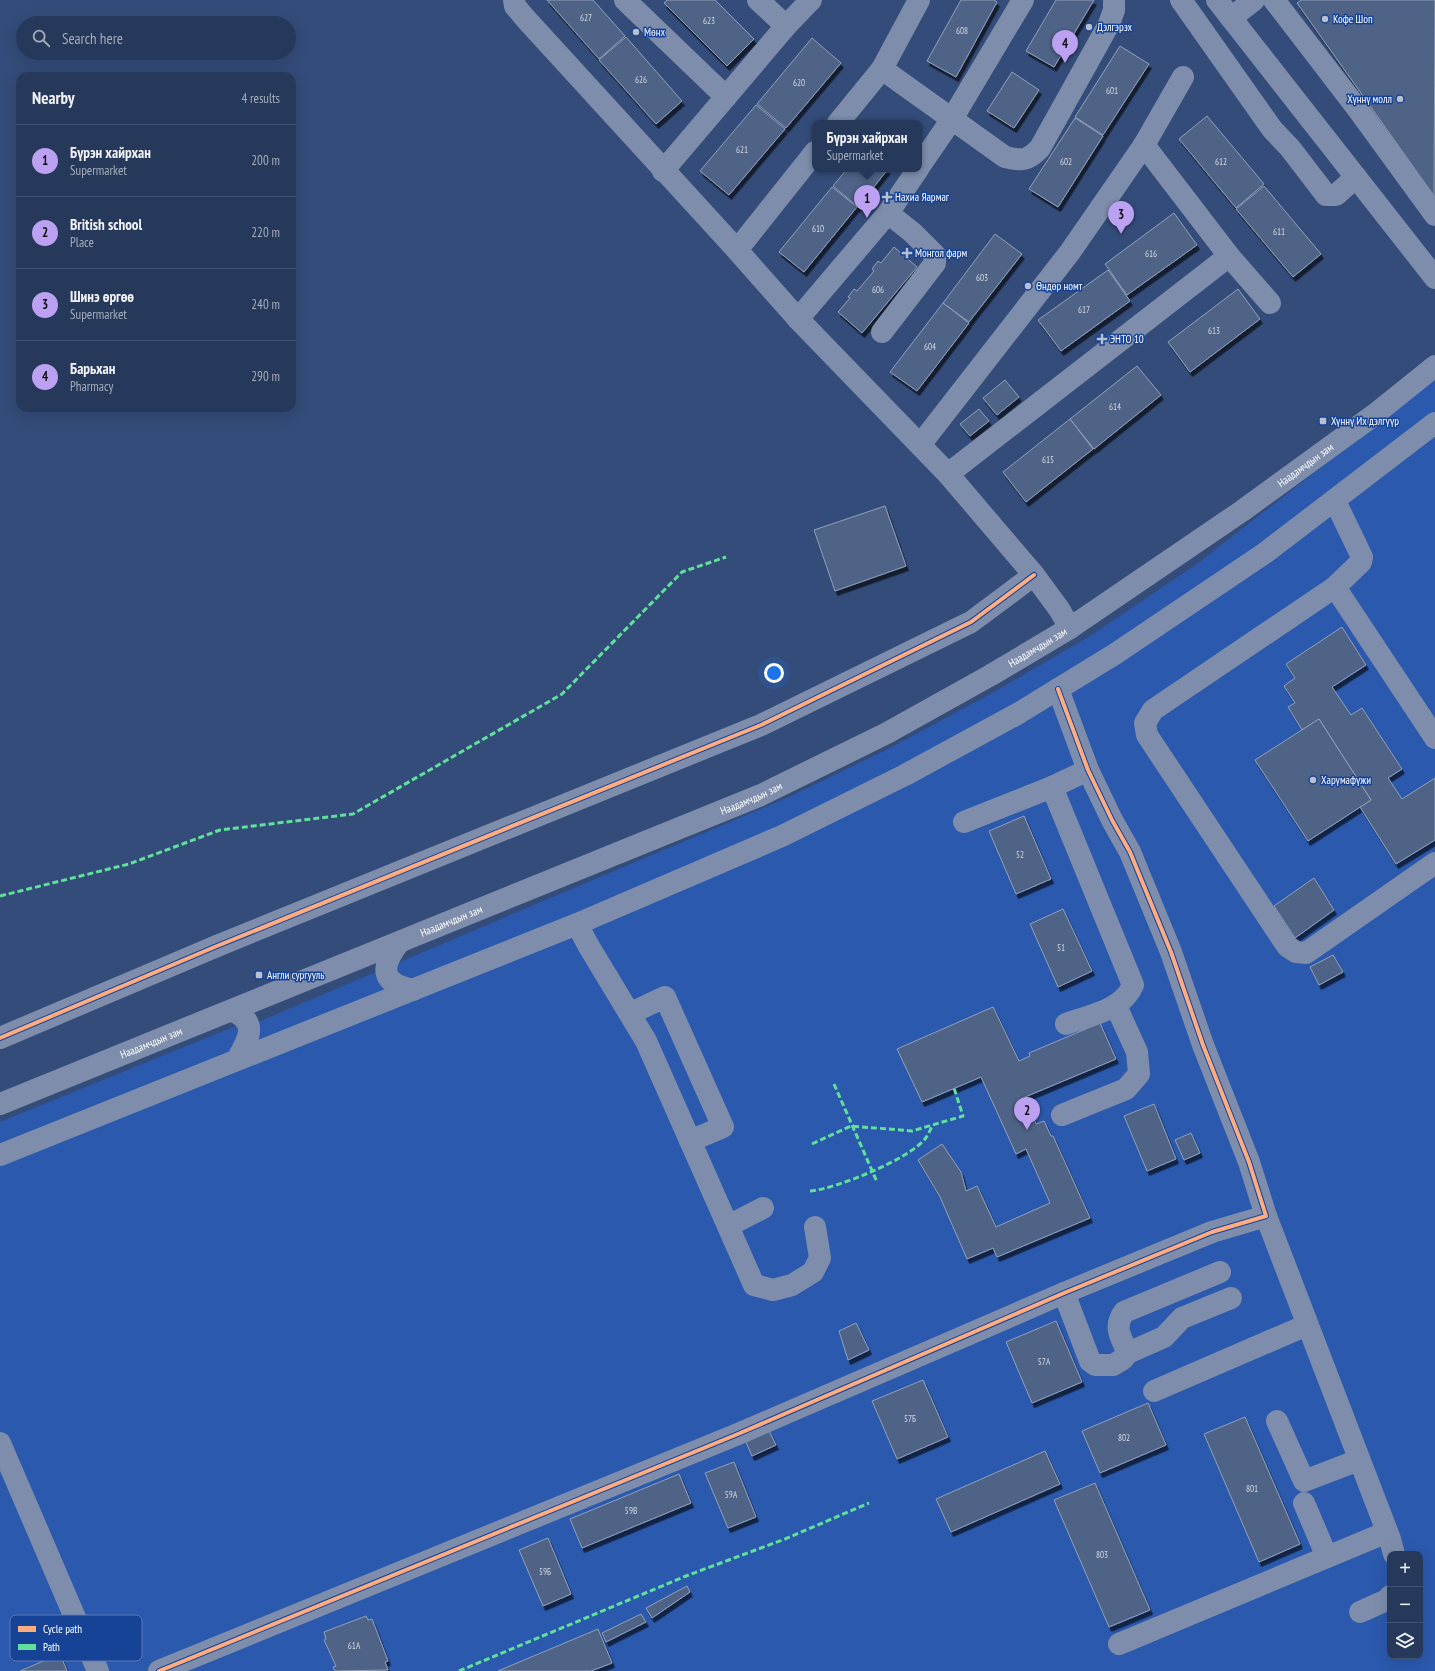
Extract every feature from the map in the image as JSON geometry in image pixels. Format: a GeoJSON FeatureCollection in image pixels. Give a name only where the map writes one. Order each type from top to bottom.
{"type":"FeatureCollection","features":[{"type":"Feature","properties":{"kind":"main road"},"geometry":{"type":"LineString","coordinates":[[514,0],[515,6],[798,319],[948,474],[1034,575],[1059,609],[1070,628]]}},
{"type":"Feature","properties":{"kind":"main road"},"geometry":{"type":"LineString","coordinates":[[758,0],[786,26]]}},
{"type":"Feature","properties":{"kind":"main road"},"geometry":{"type":"LineString","coordinates":[[663,171],[786,26],[811,0]]}},
{"type":"Feature","properties":{"kind":"main road"},"geometry":{"type":"LineString","coordinates":[[840,120],[882,68],[919,0]]}},
{"type":"Feature","properties":{"kind":"main road"},"geometry":{"type":"LineString","coordinates":[[922,162],[952,119],[1023,0]]}},
{"type":"Feature","properties":{"kind":"main road"},"geometry":{"type":"LineString","coordinates":[[882,68],[1005,157],[1018,160],[1031,158],[1040,148],[1109,24],[1114,10],[1114,0]]}},
{"type":"Feature","properties":{"kind":"main road"},"geometry":{"type":"LineString","coordinates":[[1181,0],[1272,129],[1290,148],[1326,195],[1336,195],[1356,177]]}},
{"type":"Feature","properties":{"kind":"main road"},"geometry":{"type":"LineString","coordinates":[[1217,0],[1435,278]]}},
{"type":"Feature","properties":{"kind":"main road"},"geometry":{"type":"LineString","coordinates":[[1231,18],[1254,0]]}},
{"type":"Feature","properties":{"kind":"main road"},"geometry":{"type":"LineString","coordinates":[[1274,0],[1357,108],[1435,215]]}},
{"type":"Feature","properties":{"kind":"main road"},"geometry":{"type":"LineString","coordinates":[[631,2],[726,97]]}},
{"type":"Feature","properties":{"kind":"main road"},"geometry":{"type":"LineString","coordinates":[[920,445],[1070,252],[1144,145],[1183,77]]}},
{"type":"Feature","properties":{"kind":"main road"},"geometry":{"type":"LineString","coordinates":[[1144,145],[1229,256],[1270,303]]}},
{"type":"Feature","properties":{"kind":"main road"},"geometry":{"type":"LineString","coordinates":[[737,250],[812,156]]}},
{"type":"Feature","properties":{"kind":"main road"},"geometry":{"type":"LineString","coordinates":[[798,319],[888,213],[915,172]]}},
{"type":"Feature","properties":{"kind":"main road"},"geometry":{"type":"LineString","coordinates":[[882,332],[935,263],[935,255],[913,233],[888,213]]}},
{"type":"Feature","properties":{"kind":"main road"},"geometry":{"type":"LineString","coordinates":[[948,474],[1229,256]]}},
{"type":"Feature","properties":{"kind":"main road","name":"Наадамчдын зам"},"geometry":{"type":"LineString","coordinates":[[0,1104],[233,1011],[761,795],[887,733],[991,675],[1070,628],[1242,511],[1374,415],[1435,366]]}},
{"type":"Feature","properties":{"kind":"main road"},"geometry":{"type":"LineString","coordinates":[[0,1155],[238,1058],[577,924],[782,836],[905,775],[1058,689],[1115,654],[1266,553],[1435,423]]}},
{"type":"Feature","properties":{"kind":"main road"},"geometry":{"type":"LineString","coordinates":[[1335,500],[1362,556],[1361,562],[1335,587],[1153,710],[1145,723],[1147,735],[1286,946],[1296,952],[1306,953],[1435,863]]}},
{"type":"Feature","properties":{"kind":"main road"},"geometry":{"type":"LineString","coordinates":[[0,1038],[217,946],[762,725],[971,622],[1034,575]]}},
{"type":"Feature","properties":{"kind":"main road"},"geometry":{"type":"LineString","coordinates":[[1335,587],[1435,738]]}},
{"type":"Feature","properties":{"kind":"main road"},"geometry":{"type":"LineString","coordinates":[[1058,689],[1088,770],[1112,820],[1130,852],[1171,952],[1203,1045],[1249,1162],[1266,1216],[1388,1532],[1393,1551]]}},
{"type":"Feature","properties":{"kind":"main road"},"geometry":{"type":"LineString","coordinates":[[964,822],[1052,788],[1088,770]]}},
{"type":"Feature","properties":{"kind":"main road"},"geometry":{"type":"LineString","coordinates":[[1052,788],[1133,985],[1130,994],[1116,1006],[1066,1024]]}},
{"type":"Feature","properties":{"kind":"main road"},"geometry":{"type":"LineString","coordinates":[[577,924],[646,1041],[754,1285],[773,1290],[792,1285],[813,1272],[820,1258],[815,1227]]}},
{"type":"Feature","properties":{"kind":"main road"},"geometry":{"type":"LineString","coordinates":[[398,944],[390,954],[386,970],[389,979],[395,985],[413,990]]}},
{"type":"Feature","properties":{"kind":"main road"},"geometry":{"type":"LineString","coordinates":[[631,1014],[666,997],[723,1127],[690,1141]]}},
{"type":"Feature","properties":{"kind":"main road"},"geometry":{"type":"LineString","coordinates":[[1062,1115],[1126,1089],[1139,1074],[1137,1052],[1116,1006]]}},
{"type":"Feature","properties":{"kind":"main road"},"geometry":{"type":"LineString","coordinates":[[233,1011],[242,1015],[247,1021],[249,1027],[247,1042],[238,1058]]}},
{"type":"Feature","properties":{"kind":"main road"},"geometry":{"type":"LineString","coordinates":[[728,1226],[762,1208]]}},
{"type":"Feature","properties":{"kind":"main road"},"geometry":{"type":"LineString","coordinates":[[159,1671],[175,1667],[738,1434],[1064,1293],[1212,1232],[1266,1216]]}},
{"type":"Feature","properties":{"kind":"main road"},"geometry":{"type":"LineString","coordinates":[[1128,1353],[1117,1327],[1118,1319],[1124,1312],[1220,1272]]}},
{"type":"Feature","properties":{"kind":"main road"},"geometry":{"type":"LineString","coordinates":[[1064,1293],[1090,1361],[1095,1364],[1113,1365],[1123,1359],[1128,1353],[1164,1338],[1182,1318],[1231,1298]]}},
{"type":"Feature","properties":{"kind":"main road"},"geometry":{"type":"LineString","coordinates":[[1154,1391],[1307,1325]]}},
{"type":"Feature","properties":{"kind":"main road"},"geometry":{"type":"LineString","coordinates":[[1277,1421],[1304,1482],[1359,1460]]}},
{"type":"Feature","properties":{"kind":"main road"},"geometry":{"type":"LineString","coordinates":[[0,1442],[74,1615]]}},
{"type":"Feature","properties":{"kind":"main road"},"geometry":{"type":"LineString","coordinates":[[1304,1503],[1327,1557]]}},
{"type":"Feature","properties":{"kind":"main road"},"geometry":{"type":"LineString","coordinates":[[1119,1644],[1388,1532]]}},
{"type":"Feature","properties":{"kind":"main road"},"geometry":{"type":"LineString","coordinates":[[1360,1612],[1387,1601]]}},
{"type":"Feature","properties":{"kind":"main road"},"geometry":{"type":"LineString","coordinates":[[94,1661],[98,1671]]}},
{"type":"Feature","properties":{"kind":"shaded area"},"geometry":{"type":"Polygon","coordinates":[[[1435,379],[1435,1671],[0,1671],[0,1122],[238,1025],[244,1028],[789,797],[890,748],[994,692],[1090,636],[1194,566],[1435,379]]]}},
{"type":"Feature","properties":{"kind":"building"},"geometry":{"type":"Polygon","coordinates":[[[547,0],[593,0],[625,36],[599,59],[547,0]]]}},
{"type":"Feature","properties":{"kind":"building"},"geometry":{"type":"Polygon","coordinates":[[[667,0],[715,0],[754,39],[727,66],[664,3],[667,0]]]}},
{"type":"Feature","properties":{"kind":"building"},"geometry":{"type":"Polygon","coordinates":[[[961,0],[994,0],[997,2],[956,77],[927,61],[961,0]]]}},
{"type":"Feature","properties":{"kind":"building"},"geometry":{"type":"Polygon","coordinates":[[[1056,0],[1094,0],[1054,67],[1026,51],[1056,0]]]}},
{"type":"Feature","properties":{"kind":"building","name":"Хүннү молл"},"geometry":{"type":"Polygon","coordinates":[[[1301,0],[1435,0],[1434,196],[1297,3],[1301,0]]]}},
{"type":"Feature","properties":{"kind":"building"},"geometry":{"type":"Polygon","coordinates":[[[626,37],[682,101],[656,124],[599,60],[626,37]]]}},
{"type":"Feature","properties":{"kind":"building"},"geometry":{"type":"Polygon","coordinates":[[[812,38],[841,63],[786,128],[757,104],[812,38]]]}},
{"type":"Feature","properties":{"kind":"building"},"geometry":{"type":"Polygon","coordinates":[[[1120,46],[1149,64],[1103,135],[1075,117],[1120,46]]]}},
{"type":"Feature","properties":{"kind":"building"},"geometry":{"type":"Polygon","coordinates":[[[1012,72],[1039,90],[1014,128],[987,111],[1012,72]]]}},
{"type":"Feature","properties":{"kind":"building"},"geometry":{"type":"Polygon","coordinates":[[[756,105],[785,129],[729,195],[700,171],[756,105]]]}},
{"type":"Feature","properties":{"kind":"building"},"geometry":{"type":"Polygon","coordinates":[[[1207,116],[1264,184],[1236,208],[1179,139],[1207,116]]]}},
{"type":"Feature","properties":{"kind":"building"},"geometry":{"type":"Polygon","coordinates":[[[1075,118],[1103,136],[1058,207],[1029,189],[1075,118]]]}},
{"type":"Feature","properties":{"kind":"building"},"geometry":{"type":"Polygon","coordinates":[[[845,172],[886,172],[858,207],[833,186],[845,172]]]}},
{"type":"Feature","properties":{"kind":"building"},"geometry":{"type":"Polygon","coordinates":[[[1264,186],[1321,254],[1293,277],[1236,209],[1264,186]]]}},
{"type":"Feature","properties":{"kind":"building"},"geometry":{"type":"Polygon","coordinates":[[[832,187],[857,207],[804,272],[779,252],[832,187]]]}},
{"type":"Feature","properties":{"kind":"building"},"geometry":{"type":"Polygon","coordinates":[[[1174,213],[1197,245],[1127,295],[1105,264],[1174,213]]]}},
{"type":"Feature","properties":{"kind":"building"},"geometry":{"type":"Polygon","coordinates":[[[995,234],[1022,254],[969,322],[943,303],[995,234]]]}},
{"type":"Feature","properties":{"kind":"building"},"geometry":{"type":"Polygon","coordinates":[[[894,247],[917,267],[862,333],[838,312],[850,298],[848,297],[854,289],[857,291],[874,271],[872,269],[878,261],[881,263],[894,247]]]}},
{"type":"Feature","properties":{"kind":"building"},"geometry":{"type":"Polygon","coordinates":[[[1108,270],[1130,301],[1061,351],[1038,320],[1108,270]]]}},
{"type":"Feature","properties":{"kind":"building"},"geometry":{"type":"Polygon","coordinates":[[[1238,289],[1260,319],[1190,372],[1168,342],[1238,289]]]}},
{"type":"Feature","properties":{"kind":"building"},"geometry":{"type":"Polygon","coordinates":[[[943,303],[969,323],[917,391],[890,372],[943,303]]]}},
{"type":"Feature","properties":{"kind":"building"},"geometry":{"type":"Polygon","coordinates":[[[1137,366],[1161,395],[1094,449],[1070,419],[1137,366]]]}},
{"type":"Feature","properties":{"kind":"building"},"geometry":{"type":"Polygon","coordinates":[[[1005,380],[1019,397],[997,415],[983,398],[1005,380]]]}},
{"type":"Feature","properties":{"kind":"building"},"geometry":{"type":"Polygon","coordinates":[[[979,409],[989,421],[970,436],[960,424],[979,409]]]}},
{"type":"Feature","properties":{"kind":"building"},"geometry":{"type":"Polygon","coordinates":[[[1070,419],[1093,449],[1026,502],[1003,472],[1070,419]]]}},
{"type":"Feature","properties":{"kind":"building"},"geometry":{"type":"Polygon","coordinates":[[[885,506],[906,566],[835,591],[814,530],[885,506]]]}},
{"type":"Feature","properties":{"kind":"building"},"geometry":{"type":"Polygon","coordinates":[[[1342,627],[1366,665],[1332,687],[1351,715],[1362,708],[1402,769],[1388,778],[1402,799],[1435,778],[1435,840],[1396,864],[1360,807],[1371,800],[1319,719],[1302,730],[1288,707],[1295,703],[1284,686],[1295,678],[1286,664],[1342,627]]]}},
{"type":"Feature","properties":{"kind":"building","name":"Харүмафүжи"},"geometry":{"type":"Polygon","coordinates":[[[1319,719],[1371,800],[1308,841],[1255,760],[1319,719]]]}},
{"type":"Feature","properties":{"kind":"building"},"geometry":{"type":"Polygon","coordinates":[[[1024,816],[1051,879],[1016,894],[989,831],[1024,816]]]}},
{"type":"Feature","properties":{"kind":"building"},"geometry":{"type":"Polygon","coordinates":[[[1314,878],[1334,910],[1295,938],[1274,906],[1314,878]]]}},
{"type":"Feature","properties":{"kind":"building"},"geometry":{"type":"Polygon","coordinates":[[[1063,909],[1092,971],[1058,987],[1030,924],[1063,909]]]}},
{"type":"Feature","properties":{"kind":"building"},"geometry":{"type":"Polygon","coordinates":[[[1333,955],[1343,972],[1319,985],[1310,967],[1333,955]]]}},
{"type":"Feature","properties":{"kind":"building"},"geometry":{"type":"Polygon","coordinates":[[[993,1007],[1019,1061],[1030,1056],[1029,1053],[1100,1023],[1116,1059],[1025,1097],[1036,1124],[1044,1121],[1051,1136],[1053,1136],[1090,1218],[997,1257],[993,1248],[967,1259],[940,1197],[918,1160],[942,1144],[961,1172],[966,1191],[977,1186],[996,1227],[1050,1203],[1026,1149],[1016,1154],[981,1077],[922,1102],[897,1049],[993,1007]]]}},
{"type":"Feature","properties":{"kind":"building"},"geometry":{"type":"Polygon","coordinates":[[[1154,1104],[1176,1159],[1147,1171],[1124,1116],[1154,1104]]]}},
{"type":"Feature","properties":{"kind":"building"},"geometry":{"type":"Polygon","coordinates":[[[1191,1133],[1200,1153],[1184,1160],[1175,1140],[1191,1133]]]}},
{"type":"Feature","properties":{"kind":"building"},"geometry":{"type":"Polygon","coordinates":[[[1056,1321],[1082,1382],[1032,1403],[1006,1342],[1056,1321]]]}},
{"type":"Feature","properties":{"kind":"building"},"geometry":{"type":"Polygon","coordinates":[[[856,1323],[869,1350],[848,1360],[839,1331],[856,1323]]]}},
{"type":"Feature","properties":{"kind":"building"},"geometry":{"type":"Polygon","coordinates":[[[923,1380],[948,1437],[897,1459],[872,1401],[923,1380]]]}},
{"type":"Feature","properties":{"kind":"building"},"geometry":{"type":"Polygon","coordinates":[[[1148,1403],[1166,1445],[1100,1473],[1082,1431],[1148,1403]]]}},
{"type":"Feature","properties":{"kind":"building"},"geometry":{"type":"Polygon","coordinates":[[[1245,1417],[1300,1544],[1259,1562],[1204,1434],[1245,1417]]]}},
{"type":"Feature","properties":{"kind":"building"},"geometry":{"type":"Polygon","coordinates":[[[769,1431],[776,1445],[752,1456],[746,1442],[769,1431]]]}},
{"type":"Feature","properties":{"kind":"building"},"geometry":{"type":"Polygon","coordinates":[[[1045,1451],[1060,1484],[951,1532],[936,1499],[1045,1451]]]}},
{"type":"Feature","properties":{"kind":"building"},"geometry":{"type":"Polygon","coordinates":[[[734,1462],[756,1517],[728,1528],[705,1473],[734,1462]]]}},
{"type":"Feature","properties":{"kind":"building"},"geometry":{"type":"Polygon","coordinates":[[[679,1474],[691,1503],[582,1548],[570,1519],[679,1474]]]}},
{"type":"Feature","properties":{"kind":"building"},"geometry":{"type":"Polygon","coordinates":[[[1095,1483],[1150,1610],[1109,1627],[1054,1500],[1095,1483]]]}},
{"type":"Feature","properties":{"kind":"building"},"geometry":{"type":"Polygon","coordinates":[[[548,1538],[571,1594],[543,1606],[519,1550],[548,1538]]]}},
{"type":"Feature","properties":{"kind":"building"},"geometry":{"type":"Polygon","coordinates":[[[687,1586],[690,1592],[652,1618],[646,1608],[687,1586]]]}},
{"type":"Feature","properties":{"kind":"building"},"geometry":{"type":"Polygon","coordinates":[[[641,1614],[646,1622],[606,1642],[602,1633],[641,1614]]]}},
{"type":"Feature","properties":{"kind":"building"},"geometry":{"type":"Polygon","coordinates":[[[366,1616],[368,1620],[372,1619],[388,1661],[385,1662],[388,1670],[335,1671],[333,1667],[336,1666],[324,1640],[326,1639],[324,1632],[366,1616]]]}},
{"type":"Feature","properties":{"kind":"building"},"geometry":{"type":"Polygon","coordinates":[[[598,1629],[612,1663],[591,1671],[498,1671],[598,1629]]]}},
{"type":"Feature","properties":{"kind":"building"},"geometry":{"type":"Polygon","coordinates":[[[44,1661],[63,1661],[67,1671],[20,1671],[44,1661]]]}},
{"type":"Feature","properties":{"kind":"marked path"},"geometry":{"type":"LineString","coordinates":[[0,896],[129,864],[220,830],[353,814],[562,694],[682,572],[726,557]]}},
{"type":"Feature","properties":{"kind":"marked path"},"geometry":{"type":"LineString","coordinates":[[834,1084],[877,1182]]}},
{"type":"Feature","properties":{"kind":"marked path"},"geometry":{"type":"LineString","coordinates":[[812,1144],[851,1126],[912,1131],[963,1116],[954,1088]]}},
{"type":"Feature","properties":{"kind":"marked path"},"geometry":{"type":"LineString","coordinates":[[810,1191],[837,1185],[888,1164],[917,1147],[925,1139],[933,1125]]}},
{"type":"Feature","properties":{"kind":"marked path"},"geometry":{"type":"LineString","coordinates":[[459,1671],[686,1576],[785,1539],[869,1503]]}},
{"type":"Feature","properties":{"kind":"cycle path"},"geometry":{"type":"LineString","coordinates":[[0,1038],[217,946],[761,725],[971,622],[1034,575]]}},
{"type":"Feature","properties":{"kind":"cycle path"},"geometry":{"type":"LineString","coordinates":[[159,1671],[738,1434],[1064,1293],[1212,1232],[1266,1216],[1249,1162],[1203,1045],[1171,952],[1130,852],[1112,820],[1088,770],[1058,689]]}},
{"type":"Feature","properties":{"kind":"place","name":"Кофе Шоп"},"geometry":{"type":"Point","coordinates":[1325,19]}},
{"type":"Feature","properties":{"kind":"place","name":"Дэлгэрэх"},"geometry":{"type":"Point","coordinates":[1089,27]}},
{"type":"Feature","properties":{"kind":"place","name":"Мөнх"},"geometry":{"type":"Point","coordinates":[636,32]}},
{"type":"Feature","properties":{"kind":"place","name":"Барьхан"},"geometry":{"type":"Point","coordinates":[1065,63]}},
{"type":"Feature","properties":{"kind":"place","name":"Хүннү молл"},"geometry":{"type":"Point","coordinates":[1400,99]}},
{"type":"Feature","properties":{"kind":"place","name":"Нахиа Яармаг"},"geometry":{"type":"Point","coordinates":[887,197]}},
{"type":"Feature","properties":{"kind":"place","name":"Бүрэн хайрхан"},"geometry":{"type":"Point","coordinates":[867,218]}},
{"type":"Feature","properties":{"kind":"place","name":"Шинэ өргөө"},"geometry":{"type":"Point","coordinates":[1121,234]}},
{"type":"Feature","properties":{"kind":"place","name":"Монгол фарм"},"geometry":{"type":"Point","coordinates":[907,253]}},
{"type":"Feature","properties":{"kind":"place","name":"Өндөр номт"},"geometry":{"type":"Point","coordinates":[1028,286]}},
{"type":"Feature","properties":{"kind":"place","name":"ЭНТО 10"},"geometry":{"type":"Point","coordinates":[1102,339]}},
{"type":"Feature","properties":{"kind":"place","name":"Хүннү Их дэлгүүр"},"geometry":{"type":"Point","coordinates":[1323,421]}},
{"type":"Feature","properties":{"kind":"place","name":"Харүмафүжи"},"geometry":{"type":"Point","coordinates":[1313,780]}},
{"type":"Feature","properties":{"kind":"place","name":"Англи сургууль"},"geometry":{"type":"Point","coordinates":[259,975]}},
{"type":"Feature","properties":{"kind":"place","name":"British school"},"geometry":{"type":"Point","coordinates":[1027,1130]}}]}
